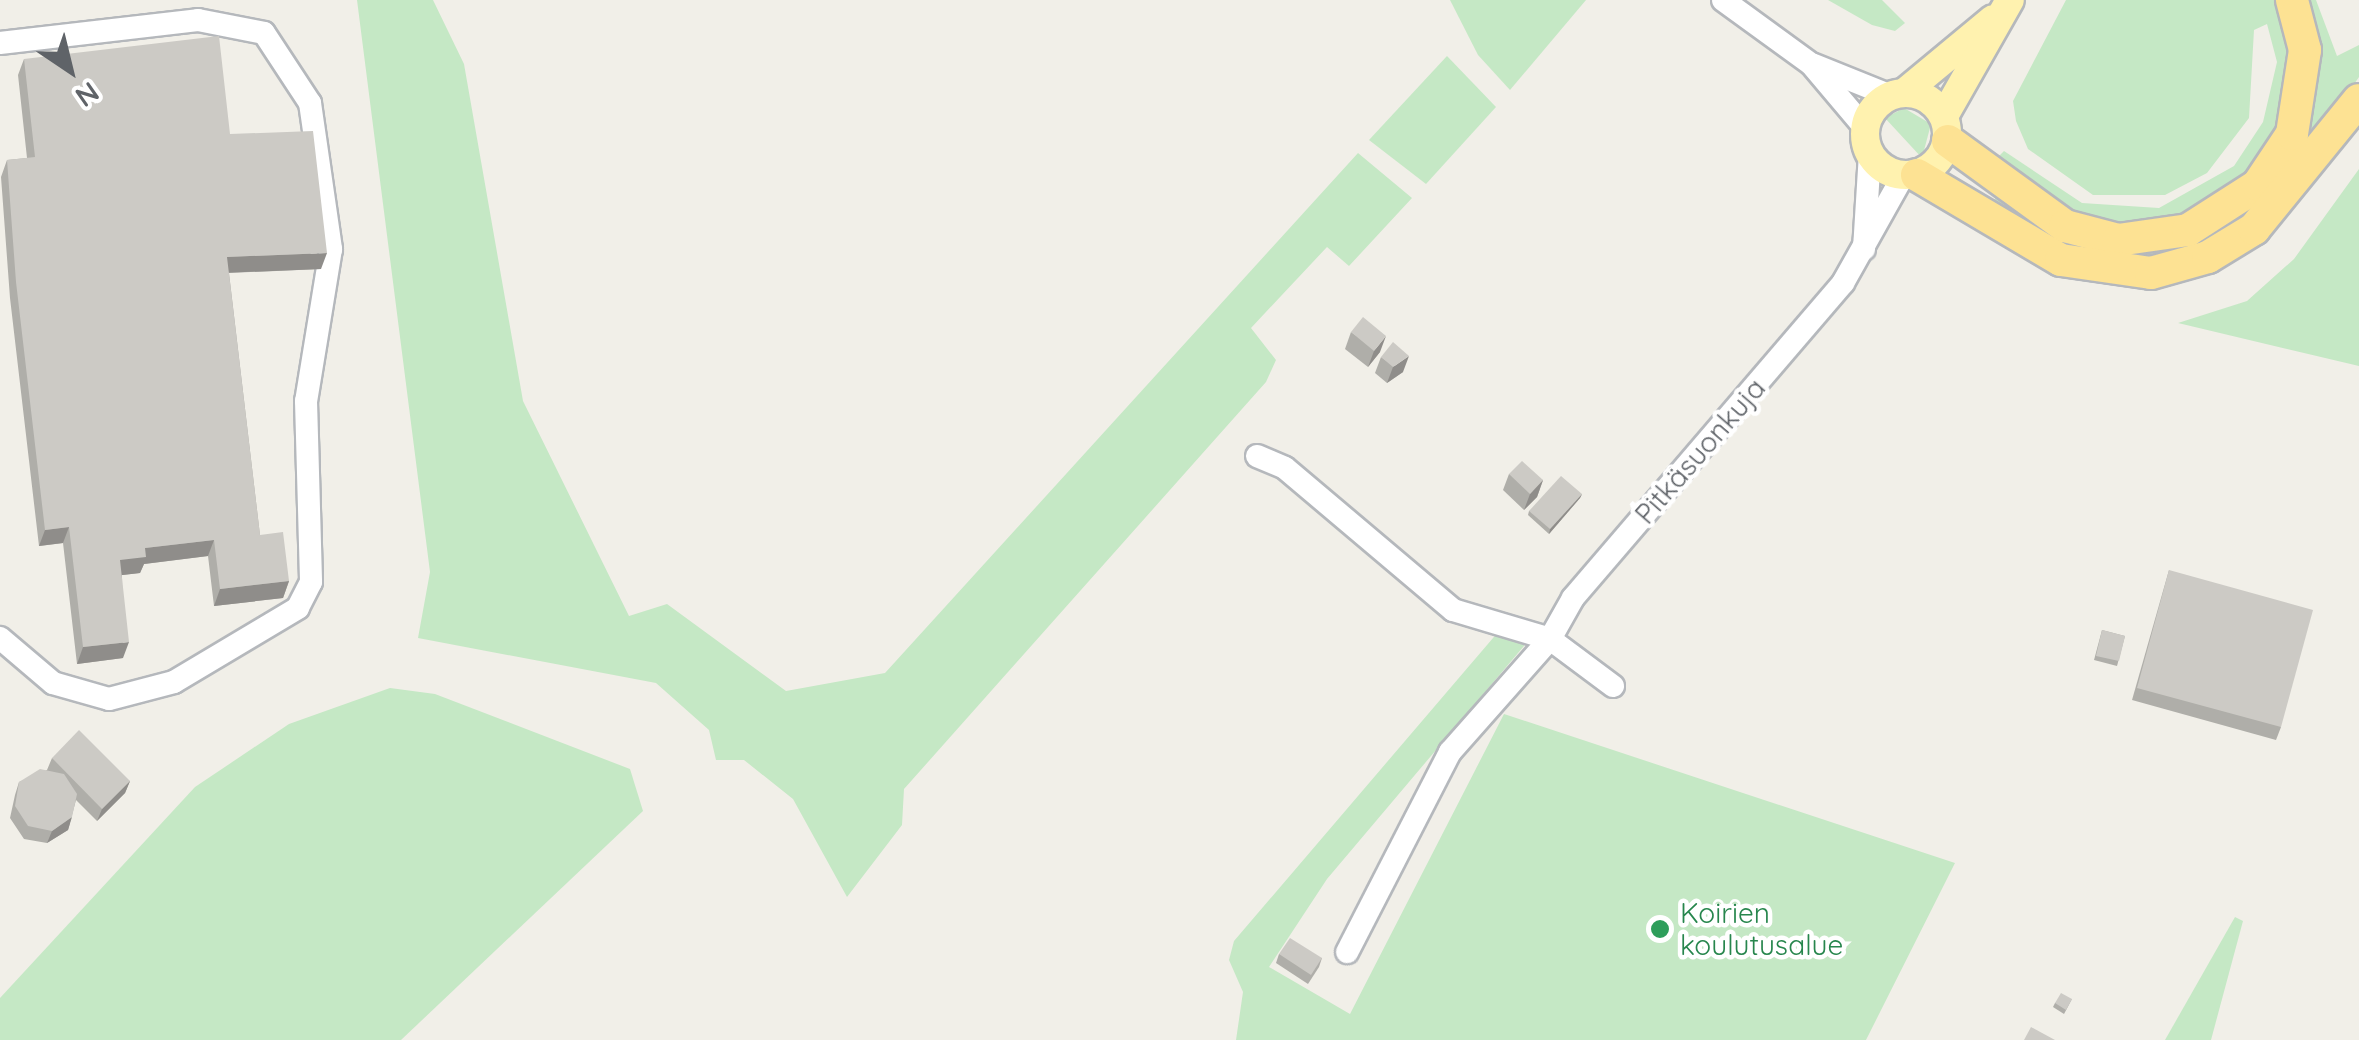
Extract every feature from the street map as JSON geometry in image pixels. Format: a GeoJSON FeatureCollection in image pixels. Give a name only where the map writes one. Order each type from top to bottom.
{"type":"FeatureCollection","features":[{"type":"Feature","properties":{"kind":"highway"},"geometry":{"type":"LineString","coordinates":[[1946,128],[2065,226],[2131,240],[2188,230],[2250,192],[2292,134],[2305,76],[2292,0]]}},
{"type":"Feature","properties":{"kind":"highway"},"geometry":{"type":"LineString","coordinates":[[1910,175],[2061,260],[2151,273],[2208,257],[2254,229],[2359,100]]}},
{"type":"Feature","properties":{"kind":"main road"},"geometry":{"type":"LineString","coordinates":[[2004,8],[1946,128],[1910,175],[1867,141],[1898,94],[2004,8]]}},
{"type":"Feature","properties":{"kind":"main road"},"geometry":{"type":"LineString","coordinates":[[1898,94],[1946,128]]}},
{"type":"Feature","properties":{"kind":"street"},"geometry":{"type":"LineString","coordinates":[[1723,0],[1811,64],[1898,94]]}},
{"type":"Feature","properties":{"kind":"street"},"geometry":{"type":"LineString","coordinates":[[0,43],[198,20],[264,34],[310,103],[331,249],[306,401],[311,582],[298,608],[174,682],[109,698],[53,683],[0,638]]}},
{"type":"Feature","properties":{"kind":"street"},"geometry":{"type":"LineString","coordinates":[[1811,64],[1867,141],[1864,250]]}},
{"type":"Feature","properties":{"kind":"street","name":"Pitkäsuonkuja"},"geometry":{"type":"LineString","coordinates":[[1347,952],[1450,752],[1557,645],[1573,598],[1864,250],[1910,175]]}},
{"type":"Feature","properties":{"kind":"street"},"geometry":{"type":"LineString","coordinates":[[1258,456],[1284,468],[1453,610],[1557,645],[1613,686]]}},
{"type":"Feature","properties":{"kind":"green space"},"geometry":{"type":"Polygon","coordinates":[[[357,0],[433,0],[464,64],[523,401],[629,616],[667,604],[786,691],[885,673],[1358,153],[1412,198],[1349,266],[1327,247],[1251,328],[1276,360],[1266,382],[904,789],[902,825],[847,897],[793,799],[744,760],[716,760],[709,730],[656,683],[418,638],[430,572],[357,0]]]}},
{"type":"Feature","properties":{"kind":"green space"},"geometry":{"type":"Polygon","coordinates":[[[1450,0],[1586,0],[1510,90],[1478,55],[1450,0]]]}},
{"type":"Feature","properties":{"kind":"green space"},"geometry":{"type":"Polygon","coordinates":[[[1828,0],[1882,0],[1905,23],[1895,31],[1872,25],[1828,0]]]}},
{"type":"Feature","properties":{"kind":"green space"},"geometry":{"type":"Polygon","coordinates":[[[2066,0],[2277,0],[2291,73],[2283,116],[2236,187],[2169,223],[2112,226],[2063,212],[1991,164],[2004,151],[2082,203],[2159,208],[2234,166],[2263,122],[2277,62],[2267,24],[2254,30],[2249,118],[2207,173],[2165,195],[2093,195],[2028,149],[2016,121],[2013,101],[2066,0]]]}},
{"type":"Feature","properties":{"kind":"green space"},"geometry":{"type":"Polygon","coordinates":[[[2299,0],[2316,0],[2337,56],[2359,45],[2359,77],[2274,199],[2177,261],[2084,259],[1990,205],[1998,195],[2085,245],[2266,190],[2299,0]]]}},
{"type":"Feature","properties":{"kind":"green space"},"geometry":{"type":"Polygon","coordinates":[[[1447,56],[1496,107],[1426,184],[1369,140],[1447,56]]]}},
{"type":"Feature","properties":{"kind":"green space"},"geometry":{"type":"Polygon","coordinates":[[[1904,108],[1931,124],[1922,158],[1885,118],[1904,108]]]}},
{"type":"Feature","properties":{"kind":"green space"},"geometry":{"type":"Polygon","coordinates":[[[2359,169],[2359,366],[2178,323],[2247,301],[2294,259],[2359,169]]]}},
{"type":"Feature","properties":{"kind":"green space","name":"Koirien koulutusalue"},"geometry":{"type":"Polygon","coordinates":[[[1499,631],[1529,640],[1327,879],[1269,967],[1350,1014],[1504,714],[1955,863],[1866,1040],[1236,1040],[1243,992],[1229,960],[1234,941],[1499,631]]]}},
{"type":"Feature","properties":{"kind":"green space"},"geometry":{"type":"Polygon","coordinates":[[[390,688],[435,694],[630,769],[643,811],[401,1040],[0,1040],[0,998],[195,787],[289,724],[390,688]]]}},
{"type":"Feature","properties":{"kind":"green space"},"geometry":{"type":"Polygon","coordinates":[[[2235,917],[2243,921],[2211,1040],[2165,1040],[2235,917]]]}},
{"type":"Feature","properties":{"kind":"building"},"geometry":{"type":"Polygon","coordinates":[[[219,36],[230,134],[313,131],[327,253],[227,257],[260,535],[283,532],[289,581],[220,589],[214,540],[145,548],[146,557],[120,560],[129,642],[83,647],[69,527],[45,530],[16,282],[7,160],[35,157],[24,59],[219,36]]]}},
{"type":"Feature","properties":{"kind":"building"},"geometry":{"type":"Polygon","coordinates":[[[1363,317],[1386,336],[1374,351],[1351,332],[1363,317]]]}},
{"type":"Feature","properties":{"kind":"building"},"geometry":{"type":"Polygon","coordinates":[[[1393,342],[1409,356],[1393,367],[1381,357],[1393,342]]]}},
{"type":"Feature","properties":{"kind":"building"},"geometry":{"type":"Polygon","coordinates":[[[1522,461],[1543,480],[1530,494],[1509,474],[1522,461]]]}},
{"type":"Feature","properties":{"kind":"building"},"geometry":{"type":"Polygon","coordinates":[[[1561,476],[1582,494],[1550,529],[1529,511],[1561,476]]]}},
{"type":"Feature","properties":{"kind":"building"},"geometry":{"type":"Polygon","coordinates":[[[2169,570],[2313,610],[2281,727],[2137,688],[2169,570]]]}},
{"type":"Feature","properties":{"kind":"building"},"geometry":{"type":"Polygon","coordinates":[[[2102,630],[2125,636],[2119,661],[2096,656],[2102,630]]]}},
{"type":"Feature","properties":{"kind":"building"},"geometry":{"type":"Polygon","coordinates":[[[79,730],[130,781],[102,809],[52,758],[79,730]]]}},
{"type":"Feature","properties":{"kind":"building"},"geometry":{"type":"Polygon","coordinates":[[[40,769],[64,774],[77,794],[72,817],[52,831],[28,826],[15,806],[19,782],[40,769]]]}},
{"type":"Feature","properties":{"kind":"building"},"geometry":{"type":"Polygon","coordinates":[[[1290,938],[1322,958],[1311,975],[1279,954],[1290,938]]]}},
{"type":"Feature","properties":{"kind":"building"},"geometry":{"type":"Polygon","coordinates":[[[2061,993],[2072,999],[2066,1010],[2055,1003],[2061,993]]]}},
{"type":"Feature","properties":{"kind":"building"},"geometry":{"type":"Polygon","coordinates":[[[2031,1027],[2055,1040],[2024,1040],[2031,1027]]]}},
{"type":"Feature","properties":{"kind":"place","name":"Koirien koulutusalue"},"geometry":{"type":"Point","coordinates":[1660,929]}}]}
